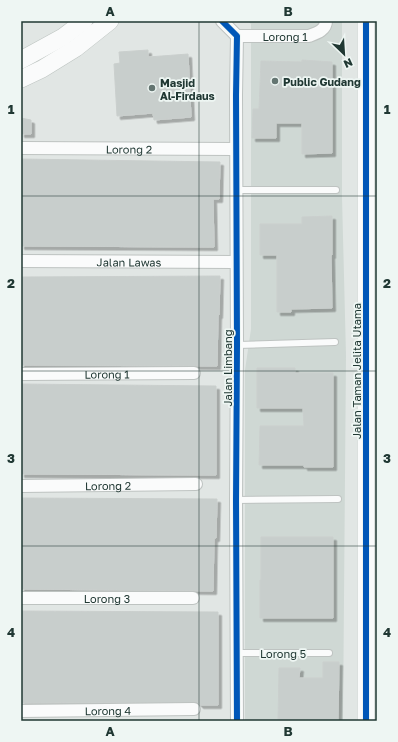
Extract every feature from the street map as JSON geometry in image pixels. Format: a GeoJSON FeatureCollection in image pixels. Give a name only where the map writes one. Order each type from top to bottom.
{"type":"FeatureCollection","features":[{"type":"Feature","properties":{"kind":"street"},"geometry":{"type":"LineString","coordinates":[[21,60],[63,37],[84,21]]}},
{"type":"Feature","properties":{"kind":"street"},"geometry":{"type":"LineString","coordinates":[[21,79],[42,69],[76,48],[110,21]]}},
{"type":"Feature","properties":{"kind":"street"},"geometry":{"type":"LineString","coordinates":[[222,21],[237,36]]}},
{"type":"Feature","properties":{"kind":"street","name":"Lorong 1"},"geometry":{"type":"LineString","coordinates":[[237,36],[309,36],[320,32],[326,25],[326,21]]}},
{"type":"Feature","properties":{"kind":"street","name":"Jalan Taman Jelita Utama"},"geometry":{"type":"LineString","coordinates":[[366,21],[366,721]]}},
{"type":"Feature","properties":{"kind":"street","name":"Jalan Limbang"},"geometry":{"type":"LineString","coordinates":[[236,721],[237,36]]}},
{"type":"Feature","properties":{"kind":"street","name":"Lorong 2"},"geometry":{"type":"LineString","coordinates":[[21,148],[236,148]]}},
{"type":"Feature","properties":{"kind":"street","name":"Jalan Lawas"},"geometry":{"type":"LineString","coordinates":[[21,261],[236,262]]}},
{"type":"Feature","properties":{"kind":"street","name":"Lorong 1"},"geometry":{"type":"LineString","coordinates":[[21,374],[194,373]]}},
{"type":"Feature","properties":{"kind":"street","name":"Lorong 2"},"geometry":{"type":"LineString","coordinates":[[21,486],[196,484]]}},
{"type":"Feature","properties":{"kind":"street","name":"Lorong 3"},"geometry":{"type":"LineString","coordinates":[[21,598],[193,598]]}},
{"type":"Feature","properties":{"kind":"street","name":"Lorong 4"},"geometry":{"type":"LineString","coordinates":[[21,711],[194,709]]}},
{"type":"Feature","properties":{"kind":"lane"},"geometry":{"type":"LineString","coordinates":[[237,190],[336,190]]}},
{"type":"Feature","properties":{"kind":"lane"},"geometry":{"type":"LineString","coordinates":[[237,345],[335,342]]}},
{"type":"Feature","properties":{"kind":"lane"},"geometry":{"type":"LineString","coordinates":[[236,500],[338,499]]}},
{"type":"Feature","properties":{"kind":"lane","name":"Lorong 5"},"geometry":{"type":"LineString","coordinates":[[237,653],[329,653]]}},
{"type":"Feature","properties":{"kind":"shaded area"},"geometry":{"type":"Polygon","coordinates":[[[248,21],[342,21],[342,197],[346,355],[343,721],[245,721],[245,370],[251,329],[251,24],[248,21]]]}},
{"type":"Feature","properties":{"kind":"building","name":"Masjid Al-Firdaus"},"geometry":{"type":"Polygon","coordinates":[[[148,50],[148,57],[188,54],[191,117],[154,120],[153,113],[117,116],[114,64],[120,63],[119,52],[148,50]]]}},
{"type":"Feature","properties":{"kind":"building"},"geometry":{"type":"Polygon","coordinates":[[[302,60],[332,62],[332,153],[302,154],[302,123],[276,123],[276,138],[252,138],[253,109],[259,109],[261,61],[302,62],[302,60]]]}},
{"type":"Feature","properties":{"kind":"building"},"geometry":{"type":"Polygon","coordinates":[[[21,118],[31,120],[31,134],[21,134],[21,118]]]}},
{"type":"Feature","properties":{"kind":"building"},"geometry":{"type":"Polygon","coordinates":[[[21,159],[220,162],[219,199],[213,199],[214,247],[21,246],[21,159]]]}},
{"type":"Feature","properties":{"kind":"building"},"geometry":{"type":"Polygon","coordinates":[[[332,216],[332,308],[291,309],[291,312],[277,312],[277,255],[260,255],[260,224],[302,224],[302,217],[332,216]]]}},
{"type":"Feature","properties":{"kind":"building"},"geometry":{"type":"Polygon","coordinates":[[[220,276],[217,366],[21,365],[21,277],[220,276]]]}},
{"type":"Feature","properties":{"kind":"building"},"geometry":{"type":"Polygon","coordinates":[[[257,368],[295,368],[295,373],[333,373],[333,467],[304,467],[304,465],[259,465],[260,426],[304,426],[303,408],[257,408],[257,368]]]}},
{"type":"Feature","properties":{"kind":"building"},"geometry":{"type":"Polygon","coordinates":[[[21,384],[216,386],[216,475],[21,474],[21,384]]]}},
{"type":"Feature","properties":{"kind":"building"},"geometry":{"type":"Polygon","coordinates":[[[21,498],[217,499],[216,538],[214,538],[213,591],[21,589],[21,498]]]}},
{"type":"Feature","properties":{"kind":"building"},"geometry":{"type":"Polygon","coordinates":[[[261,537],[333,537],[333,618],[260,618],[261,537]]]}},
{"type":"Feature","properties":{"kind":"building"},"geometry":{"type":"Polygon","coordinates":[[[21,611],[218,612],[218,705],[200,705],[197,702],[21,703],[21,611]]]}},
{"type":"Feature","properties":{"kind":"building"},"geometry":{"type":"Polygon","coordinates":[[[323,662],[339,662],[338,721],[278,721],[279,668],[300,668],[299,678],[323,678],[323,662]]]}},
{"type":"Feature","properties":{"kind":"cycle path"},"geometry":{"type":"LineString","coordinates":[[222,21],[237,36],[237,721]]}},
{"type":"Feature","properties":{"kind":"cycle path"},"geometry":{"type":"LineString","coordinates":[[366,21],[366,721]]}},
{"type":"Feature","properties":{"kind":"place","name":"Public Gudang"},"geometry":{"type":"Point","coordinates":[275,81]}},
{"type":"Feature","properties":{"kind":"place","name":"Masjid Al-Firdaus"},"geometry":{"type":"Point","coordinates":[152,88]}}]}
